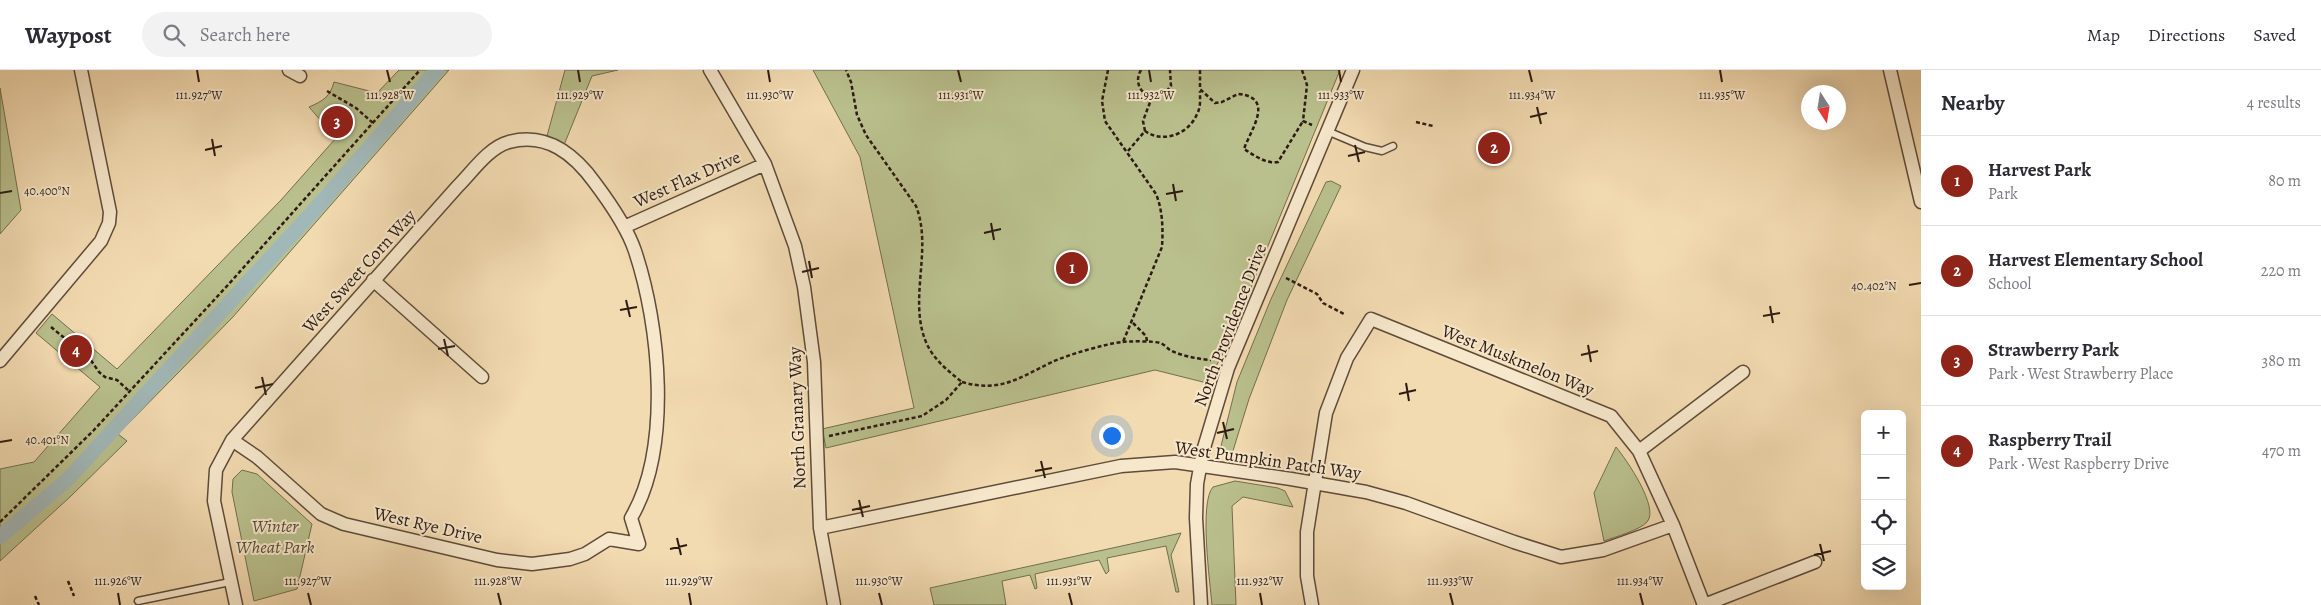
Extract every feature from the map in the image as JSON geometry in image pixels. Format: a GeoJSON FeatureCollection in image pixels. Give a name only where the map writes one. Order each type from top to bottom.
{"type":"FeatureCollection","features":[{"type":"Feature","properties":{"kind":"street"},"geometry":{"type":"LineString","coordinates":[[0,361],[101,241],[109,222],[110,212],[81,70]]}},
{"type":"Feature","properties":{"kind":"street","name":"North Granary Way"},"geometry":{"type":"LineString","coordinates":[[710,70],[764,164],[795,246],[807,308],[816,385],[817,484],[820,528],[834,605]]}},
{"type":"Feature","properties":{"kind":"street","name":"North Providence Drive"},"geometry":{"type":"LineString","coordinates":[[1201,605],[1196,518],[1197,484],[1228,368],[1353,70]]}},
{"type":"Feature","properties":{"kind":"street"},"geometry":{"type":"LineString","coordinates":[[1890,70],[1921,202]]}},
{"type":"Feature","properties":{"kind":"street","name":"West Sweet Corn Way"},"geometry":{"type":"LineString","coordinates":[[236,605],[214,501],[216,470],[232,440],[458,186],[496,149],[508,142],[537,140],[561,148],[570,154],[593,179],[624,227]]}},
{"type":"Feature","properties":{"kind":"street","name":"West Flax Drive"},"geometry":{"type":"LineString","coordinates":[[624,227],[764,164]]}},
{"type":"Feature","properties":{"kind":"street","name":"West Rye Drive"},"geometry":{"type":"LineString","coordinates":[[232,440],[257,457],[321,514],[344,524],[497,560],[532,564],[570,559],[585,554],[610,539],[639,544],[631,518],[639,503],[653,456],[658,398],[650,305],[635,250],[624,227]]}},
{"type":"Feature","properties":{"kind":"street"},"geometry":{"type":"LineString","coordinates":[[373,280],[482,377]]}},
{"type":"Feature","properties":{"kind":"street","name":"West Muskmelon Way"},"geometry":{"type":"LineString","coordinates":[[1314,482],[1326,413],[1347,358],[1371,319],[1611,416],[1639,450],[1673,525],[1704,605]]}},
{"type":"Feature","properties":{"kind":"street"},"geometry":{"type":"LineString","coordinates":[[1639,450],[1743,372]]}},
{"type":"Feature","properties":{"kind":"street","name":"West Pumpkin Patch Way"},"geometry":{"type":"LineString","coordinates":[[820,528],[1121,466],[1175,462],[1314,482],[1366,492],[1406,503],[1514,542],[1562,557],[1603,550],[1673,525]]}},
{"type":"Feature","properties":{"kind":"street"},"geometry":{"type":"LineString","coordinates":[[1312,605],[1307,576],[1306,532],[1314,482]]}},
{"type":"Feature","properties":{"kind":"street"},"geometry":{"type":"LineString","coordinates":[[1704,605],[1814,562]]}},
{"type":"Feature","properties":{"kind":"lane"},"geometry":{"type":"LineString","coordinates":[[1327,131],[1365,147],[1382,151],[1393,146]]}},
{"type":"Feature","properties":{"kind":"lane"},"geometry":{"type":"LineString","coordinates":[[138,601],[230,582]]}},
{"type":"Feature","properties":{"kind":"path"},"geometry":{"type":"LineString","coordinates":[[0,522],[69,456],[233,279],[420,70]]}},
{"type":"Feature","properties":{"kind":"path"},"geometry":{"type":"LineString","coordinates":[[846,70],[851,82],[857,115],[866,135],[916,206],[921,218],[923,232],[920,306],[926,342],[940,364],[962,382],[985,387],[1010,383],[1036,372],[1054,361],[1123,342],[1140,343],[1146,341],[1160,343],[1170,350],[1190,357],[1211,360]]}},
{"type":"Feature","properties":{"kind":"path"},"geometry":{"type":"LineString","coordinates":[[1108,70],[1102,111],[1105,121],[1128,151],[1156,194],[1160,204],[1162,232],[1162,247],[1133,322],[1123,342]]}},
{"type":"Feature","properties":{"kind":"path"},"geometry":{"type":"LineString","coordinates":[[1141,70],[1138,77],[1139,86],[1146,94],[1152,97],[1164,94],[1169,88],[1172,80],[1170,70]]}},
{"type":"Feature","properties":{"kind":"path"},"geometry":{"type":"LineString","coordinates":[[1145,131],[1160,138],[1179,133],[1194,120],[1198,113],[1200,70]]}},
{"type":"Feature","properties":{"kind":"path"},"geometry":{"type":"LineString","coordinates":[[1200,89],[1214,103],[1222,102],[1238,94],[1252,98],[1258,111],[1258,117],[1244,149],[1260,159],[1272,163],[1278,162],[1303,121],[1308,85],[1302,70]]}},
{"type":"Feature","properties":{"kind":"path"},"geometry":{"type":"LineString","coordinates":[[327,91],[356,108],[372,123]]}},
{"type":"Feature","properties":{"kind":"path"},"geometry":{"type":"LineString","coordinates":[[1128,151],[1145,131],[1144,121],[1152,97]]}},
{"type":"Feature","properties":{"kind":"path"},"geometry":{"type":"LineString","coordinates":[[1303,121],[1312,125]]}},
{"type":"Feature","properties":{"kind":"path"},"geometry":{"type":"LineString","coordinates":[[1416,122],[1433,126]]}},
{"type":"Feature","properties":{"kind":"path"},"geometry":{"type":"LineString","coordinates":[[1286,278],[1316,294],[1323,303],[1344,314]]}},
{"type":"Feature","properties":{"kind":"path"},"geometry":{"type":"LineString","coordinates":[[1133,322],[1146,336],[1146,341]]}},
{"type":"Feature","properties":{"kind":"path"},"geometry":{"type":"LineString","coordinates":[[51,327],[90,360],[99,372],[117,380],[129,391]]}},
{"type":"Feature","properties":{"kind":"path"},"geometry":{"type":"LineString","coordinates":[[829,436],[922,416],[946,400],[962,382]]}},
{"type":"Feature","properties":{"kind":"path"},"geometry":{"type":"LineString","coordinates":[[68,581],[74,596]]}},
{"type":"Feature","properties":{"kind":"path"},"geometry":{"type":"LineString","coordinates":[[35,596],[39,605]]}},
{"type":"Feature","properties":{"kind":"green space"},"geometry":{"type":"Polygon","coordinates":[[[399,70],[449,70],[232,318],[118,434],[127,441],[71,496],[0,561],[0,469],[34,462],[100,387],[36,333],[52,314],[117,369],[281,200],[336,138],[309,107],[325,98],[334,82],[377,93],[399,70]]]}},
{"type":"Feature","properties":{"kind":"green space"},"geometry":{"type":"Polygon","coordinates":[[[565,70],[618,70],[592,76],[564,145],[547,136],[565,70]]]}},
{"type":"Feature","properties":{"kind":"green space"},"geometry":{"type":"Polygon","coordinates":[[[813,70],[1340,70],[1227,346],[1207,383],[1155,370],[826,448],[822,429],[914,408],[860,157],[813,70]]]}},
{"type":"Feature","properties":{"kind":"green space"},"geometry":{"type":"Polygon","coordinates":[[[0,88],[21,210],[0,234],[0,88]]]}},
{"type":"Feature","properties":{"kind":"green space"},"geometry":{"type":"Polygon","coordinates":[[[1331,181],[1341,186],[1287,300],[1249,399],[1232,454],[1222,449],[1221,446],[1237,382],[1271,299],[1326,182],[1331,181]]]}},
{"type":"Feature","properties":{"kind":"green space"},"geometry":{"type":"Polygon","coordinates":[[[1616,447],[1646,495],[1650,515],[1647,522],[1639,528],[1604,541],[1594,493],[1616,447]]]}},
{"type":"Feature","properties":{"kind":"green space","name":"Winter Wheat Park"},"geometry":{"type":"Polygon","coordinates":[[[242,470],[257,474],[312,524],[297,589],[254,601],[232,492],[233,479],[242,470]]]}},
{"type":"Feature","properties":{"kind":"green space"},"geometry":{"type":"Polygon","coordinates":[[[1235,481],[1278,488],[1285,491],[1293,507],[1243,497],[1232,506],[1236,605],[1212,605],[1206,543],[1209,495],[1213,487],[1235,481]]]}},
{"type":"Feature","properties":{"kind":"green space"},"geometry":{"type":"Polygon","coordinates":[[[1181,533],[1171,555],[1179,592],[1176,592],[1166,546],[1107,558],[1109,571],[1106,574],[1099,560],[1035,574],[1037,588],[1035,589],[1030,575],[1002,581],[1006,605],[934,605],[930,588],[1181,533]]]}},
{"type":"Feature","properties":{"kind":"waterway"},"geometry":{"type":"LineString","coordinates":[[0,537],[68,479],[318,206],[437,70]]}},
{"type":"Feature","properties":{"kind":"place","name":"Strawberry Park"},"geometry":{"type":"Point","coordinates":[337,122]}},
{"type":"Feature","properties":{"kind":"place","name":"Harvest Elementary School"},"geometry":{"type":"Point","coordinates":[1494,148]}},
{"type":"Feature","properties":{"kind":"place","name":"Harvest Park"},"geometry":{"type":"Point","coordinates":[1072,268]}},
{"type":"Feature","properties":{"kind":"place","name":"Raspberry Trail"},"geometry":{"type":"Point","coordinates":[76,351]}}]}
